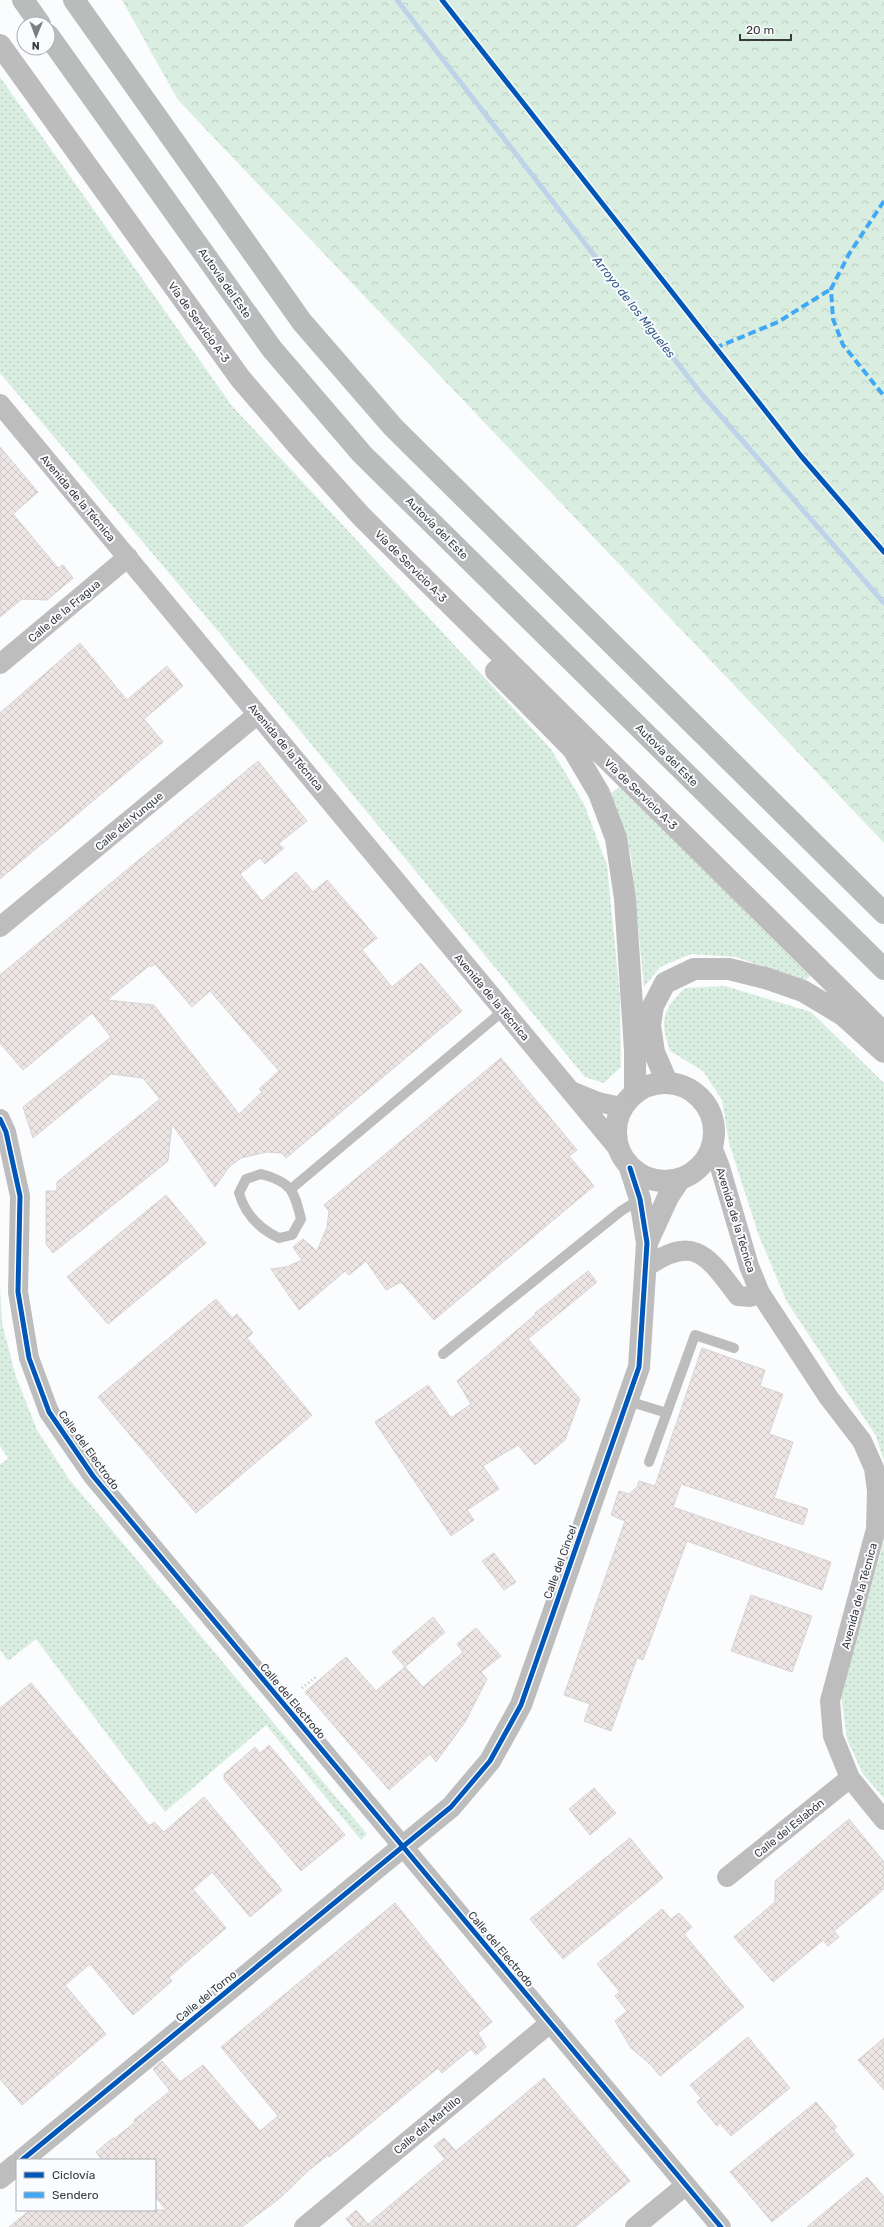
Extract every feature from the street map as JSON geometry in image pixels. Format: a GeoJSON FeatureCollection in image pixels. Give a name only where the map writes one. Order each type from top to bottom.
{"type":"FeatureCollection","features":[{"type":"Feature","properties":{"kind":"highway"},"geometry":{"type":"LineString","coordinates":[[23,0],[34,16]]}},
{"type":"Feature","properties":{"kind":"highway"},"geometry":{"type":"LineString","coordinates":[[74,0],[302,322],[393,427],[884,913]]}},
{"type":"Feature","properties":{"kind":"highway","name":"Autovía del Este"},"geometry":{"type":"LineString","coordinates":[[56,46],[272,349],[362,454],[884,969]]}},
{"type":"Feature","properties":{"kind":"main road","name":"Vía de Servicio A-3"},"geometry":{"type":"LineString","coordinates":[[0,45],[240,378],[298,447],[362,517],[884,1033]]}},
{"type":"Feature","properties":{"kind":"main road"},"geometry":{"type":"LineString","coordinates":[[362,517],[408,581],[573,749],[599,793],[616,838],[625,899],[635,1050],[628,1099]]}},
{"type":"Feature","properties":{"kind":"main road"},"geometry":{"type":"LineString","coordinates":[[667,1082],[654,1052],[650,1025],[653,1006],[665,983],[694,968],[729,969],[765,978],[803,991],[843,1015],[884,1052]]}},
{"type":"Feature","properties":{"kind":"street","name":"Avenida de la Técnica"},"geometry":{"type":"LineString","coordinates":[[0,404],[617,1147]]}},
{"type":"Feature","properties":{"kind":"street","name":"Calle de la Fragua"},"geometry":{"type":"LineString","coordinates":[[0,664],[128,558]]}},
{"type":"Feature","properties":{"kind":"street","name":"Calle del Yunque"},"geometry":{"type":"LineString","coordinates":[[0,927],[258,714]]}},
{"type":"Feature","properties":{"kind":"street"},"geometry":{"type":"LineString","coordinates":[[667,1082],[688,1089],[706,1104],[712,1117],[715,1132],[712,1147],[705,1161],[694,1172],[680,1179],[667,1181],[654,1180],[641,1176],[630,1168],[622,1158],[617,1147],[615,1133],[616,1120],[628,1099],[650,1084],[667,1082]]}},
{"type":"Feature","properties":{"kind":"street","name":"Avenida de la Técnica"},"geometry":{"type":"LineString","coordinates":[[570,1091],[598,1102],[628,1099]]}},
{"type":"Feature","properties":{"kind":"street","name":"Calle del Electrodo"},"geometry":{"type":"LineString","coordinates":[[0,1119],[6,1132],[20,1196],[18,1292],[29,1358],[49,1412],[92,1476],[721,2227]]}},
{"type":"Feature","properties":{"kind":"street","name":"Avenida de la Técnica"},"geometry":{"type":"LineString","coordinates":[[712,1147],[720,1167],[749,1266],[760,1293],[829,1398],[862,1441],[874,1468],[877,1491],[876,1529],[830,1701],[833,1736],[850,1778],[884,1820]]}},
{"type":"Feature","properties":{"kind":"street"},"geometry":{"type":"LineString","coordinates":[[630,1168],[640,1199],[647,1243]]}},
{"type":"Feature","properties":{"kind":"street"},"geometry":{"type":"LineString","coordinates":[[647,1243],[668,1197],[680,1179]]}},
{"type":"Feature","properties":{"kind":"street","name":"Calle del Cincel"},"geometry":{"type":"LineString","coordinates":[[403,1848],[451,1807],[490,1761],[521,1705],[639,1367],[647,1243]]}},
{"type":"Feature","properties":{"kind":"street"},"geometry":{"type":"LineString","coordinates":[[645,1268],[664,1255],[683,1250],[696,1252],[708,1260],[738,1296],[750,1297],[760,1293]]}},
{"type":"Feature","properties":{"kind":"street","name":"Calle del Eslabón"},"geometry":{"type":"LineString","coordinates":[[727,1877],[850,1778]]}},
{"type":"Feature","properties":{"kind":"street","name":"Calle del Torno"},"geometry":{"type":"LineString","coordinates":[[23,2159],[403,1848]]}},
{"type":"Feature","properties":{"kind":"street","name":"Calle del Martillo"},"geometry":{"type":"LineString","coordinates":[[304,2227],[550,2023]]}},
{"type":"Feature","properties":{"kind":"street"},"geometry":{"type":"LineString","coordinates":[[0,2178],[16,2165]]}},
{"type":"Feature","properties":{"kind":"street"},"geometry":{"type":"LineString","coordinates":[[635,2227],[686,2185]]}},
{"type":"Feature","properties":{"kind":"lane"},"geometry":{"type":"LineString","coordinates":[[291,1189],[503,1011]]}},
{"type":"Feature","properties":{"kind":"lane"},"geometry":{"type":"LineString","coordinates":[[261,1174],[276,1178],[291,1189],[301,1219],[292,1235],[279,1238],[264,1231],[243,1206],[239,1193],[246,1179],[261,1174]]}},
{"type":"Feature","properties":{"kind":"lane"},"geometry":{"type":"LineString","coordinates":[[443,1354],[621,1211],[640,1199]]}},
{"type":"Feature","properties":{"kind":"lane"},"geometry":{"type":"LineString","coordinates":[[649,1462],[695,1335],[734,1348]]}},
{"type":"Feature","properties":{"kind":"lane"},"geometry":{"type":"LineString","coordinates":[[628,1401],[667,1413]]}},
{"type":"Feature","properties":{"kind":"path"},"geometry":{"type":"LineString","coordinates":[[302,1688],[316,1677]]}},
{"type":"Feature","properties":{"kind":"green space"},"geometry":{"type":"Polygon","coordinates":[[[122,0],[884,0],[884,843],[178,100],[122,0]]]}},
{"type":"Feature","properties":{"kind":"green space"},"geometry":{"type":"Polygon","coordinates":[[[0,77],[232,406],[551,749],[584,804],[607,865],[620,996],[621,1067],[604,1083],[585,1077],[218,631],[0,373],[0,77]]]}},
{"type":"Feature","properties":{"kind":"green space"},"geometry":{"type":"Polygon","coordinates":[[[619,787],[811,975],[805,981],[736,957],[691,954],[660,967],[644,987],[631,856],[611,793],[619,787]]]}},
{"type":"Feature","properties":{"kind":"green space"},"geometry":{"type":"Polygon","coordinates":[[[725,986],[811,1012],[884,1083],[884,1461],[876,1436],[787,1302],[759,1236],[729,1143],[722,1100],[703,1071],[670,1051],[664,1024],[667,1010],[671,1003],[685,988],[725,986]]]}},
{"type":"Feature","properties":{"kind":"green space"},"geometry":{"type":"Polygon","coordinates":[[[0,1284],[2,1323],[15,1374],[37,1430],[69,1479],[367,1834],[361,1840],[266,1725],[165,1812],[36,1639],[8,1661],[0,1650],[0,1465],[8,1458],[0,1446],[0,1284]]]}},
{"type":"Feature","properties":{"kind":"green space"},"geometry":{"type":"Polygon","coordinates":[[[884,1541],[884,1798],[863,1774],[847,1739],[841,1694],[884,1541]]]}},
{"type":"Feature","properties":{"kind":"building"},"geometry":{"type":"Polygon","coordinates":[[[0,447],[38,492],[13,514],[58,568],[63,565],[73,578],[47,600],[22,599],[0,617],[0,447]]]}},
{"type":"Feature","properties":{"kind":"building"},"geometry":{"type":"Polygon","coordinates":[[[80,643],[127,700],[167,666],[183,686],[144,719],[163,742],[0,879],[0,713],[80,643]]]}},
{"type":"Feature","properties":{"kind":"building"},"geometry":{"type":"Polygon","coordinates":[[[258,761],[307,821],[278,844],[284,848],[265,864],[260,858],[240,874],[262,901],[296,872],[313,892],[327,880],[377,938],[362,950],[392,987],[421,963],[462,1011],[286,1158],[282,1153],[267,1152],[241,1158],[229,1167],[215,1187],[172,1124],[168,1161],[53,1253],[46,1244],[46,1191],[57,1191],[57,1182],[160,1099],[143,1078],[111,1074],[33,1138],[23,1107],[111,1037],[92,1013],[23,1070],[0,1043],[0,975],[258,761]],[[155,964],[151,967],[150,965],[107,1000],[154,1005],[239,1114],[262,1092],[259,1089],[279,1071],[210,991],[192,1007],[155,964]]]}},
{"type":"Feature","properties":{"kind":"building"},"geometry":{"type":"Polygon","coordinates":[[[501,1058],[577,1150],[569,1156],[594,1186],[434,1320],[401,1282],[386,1290],[366,1261],[349,1275],[345,1271],[299,1310],[271,1269],[286,1267],[302,1260],[293,1247],[303,1239],[317,1251],[327,1227],[329,1211],[324,1205],[501,1058]]]}},
{"type":"Feature","properties":{"kind":"building"},"geometry":{"type":"Polygon","coordinates":[[[166,1195],[206,1243],[108,1324],[67,1277],[166,1195]]]}},
{"type":"Feature","properties":{"kind":"building"},"geometry":{"type":"Polygon","coordinates":[[[588,1271],[597,1282],[528,1339],[580,1399],[565,1440],[535,1465],[518,1445],[483,1466],[499,1489],[467,1510],[474,1520],[451,1536],[375,1422],[428,1385],[451,1418],[471,1404],[457,1381],[536,1314],[535,1313],[588,1271]]]}},
{"type":"Feature","properties":{"kind":"building"},"geometry":{"type":"Polygon","coordinates":[[[216,1299],[232,1318],[237,1314],[253,1333],[247,1338],[312,1415],[196,1513],[98,1397],[216,1299]]]}},
{"type":"Feature","properties":{"kind":"building"},"geometry":{"type":"Polygon","coordinates":[[[702,1348],[765,1370],[760,1386],[783,1394],[769,1434],[793,1442],[774,1498],[808,1509],[803,1525],[681,1484],[673,1507],[831,1562],[822,1590],[687,1541],[643,1660],[637,1658],[611,1731],[584,1721],[590,1704],[564,1695],[625,1521],[611,1515],[619,1491],[629,1494],[637,1487],[639,1481],[655,1486],[702,1348]]]}},
{"type":"Feature","properties":{"kind":"building"},"geometry":{"type":"Polygon","coordinates":[[[494,1553],[516,1582],[504,1590],[482,1561],[494,1553]]]}},
{"type":"Feature","properties":{"kind":"building"},"geometry":{"type":"Polygon","coordinates":[[[751,1595],[812,1616],[792,1672],[731,1651],[751,1595]]]}},
{"type":"Feature","properties":{"kind":"building"},"geometry":{"type":"Polygon","coordinates":[[[433,1617],[445,1632],[405,1667],[392,1652],[433,1617]]]}},
{"type":"Feature","properties":{"kind":"building"},"geometry":{"type":"Polygon","coordinates":[[[476,1628],[501,1656],[481,1672],[487,1679],[465,1722],[436,1762],[430,1754],[389,1790],[305,1692],[346,1657],[376,1691],[405,1667],[423,1687],[463,1652],[457,1644],[476,1628]]]}},
{"type":"Feature","properties":{"kind":"building"},"geometry":{"type":"Polygon","coordinates":[[[31,1683],[149,1826],[154,1822],[164,1832],[204,1797],[282,1890],[250,1917],[212,1872],[193,1889],[226,1928],[169,1977],[172,1981],[133,2015],[90,1964],[65,1985],[106,2034],[22,2105],[0,2079],[0,1708],[31,1683]]]}},
{"type":"Feature","properties":{"kind":"building"},"geometry":{"type":"Polygon","coordinates":[[[269,1745],[345,1835],[301,1871],[224,1779],[224,1774],[255,1747],[260,1753],[269,1745]]]}},
{"type":"Feature","properties":{"kind":"building"},"geometry":{"type":"Polygon","coordinates":[[[594,1788],[616,1813],[590,1835],[569,1809],[594,1788]]]}},
{"type":"Feature","properties":{"kind":"building"},"geometry":{"type":"Polygon","coordinates":[[[849,1819],[884,1862],[884,1889],[834,1931],[839,1937],[828,1946],[823,1940],[773,1982],[734,1937],[775,1902],[775,1881],[849,1819]]]}},
{"type":"Feature","properties":{"kind":"building"},"geometry":{"type":"Polygon","coordinates":[[[630,1838],[663,1878],[563,1959],[530,1919],[630,1838]]]}},
{"type":"Feature","properties":{"kind":"building"},"geometry":{"type":"Polygon","coordinates":[[[395,1903],[492,2022],[478,2033],[486,2047],[476,2055],[471,2049],[442,2073],[438,2068],[329,2157],[328,2155],[308,2171],[280,2198],[242,2227],[9,2227],[29,2211],[166,2210],[156,2197],[156,2159],[101,2159],[96,2152],[135,2122],[134,2120],[170,2091],[153,2069],[162,2061],[180,2082],[203,2065],[260,2131],[278,2116],[221,2047],[395,1903]]]}},
{"type":"Feature","properties":{"kind":"building"},"geometry":{"type":"Polygon","coordinates":[[[662,1909],[671,1919],[679,1913],[692,1927],[684,1934],[744,2007],[660,2076],[650,2064],[631,2048],[615,2021],[627,2011],[615,1996],[620,1992],[597,1964],[662,1909]]]}},
{"type":"Feature","properties":{"kind":"building"},"geometry":{"type":"Polygon","coordinates":[[[748,2037],[790,2088],[731,2136],[720,2123],[717,2126],[697,2102],[701,2098],[690,2085],[748,2037]]]}},
{"type":"Feature","properties":{"kind":"building"},"geometry":{"type":"Polygon","coordinates":[[[884,2038],[884,2090],[858,2060],[884,2038]]]}},
{"type":"Feature","properties":{"kind":"building"},"geometry":{"type":"Polygon","coordinates":[[[544,2078],[630,2181],[575,2227],[353,2227],[346,2219],[356,2210],[368,2224],[445,2159],[434,2146],[444,2138],[456,2151],[544,2078]]]}},
{"type":"Feature","properties":{"kind":"building"},"geometry":{"type":"Polygon","coordinates":[[[816,2102],[837,2127],[834,2130],[854,2155],[772,2222],[730,2172],[816,2102]]]}},
{"type":"Feature","properties":{"kind":"building"},"geometry":{"type":"Polygon","coordinates":[[[867,2177],[884,2197],[884,2227],[807,2227],[867,2177]]]}},
{"type":"Feature","properties":{"kind":"waterway","name":"Arroyo de los Migueles"},"geometry":{"type":"LineString","coordinates":[[397,0],[699,391],[884,603]]}},
{"type":"Feature","properties":{"kind":"marked path"},"geometry":{"type":"LineString","coordinates":[[884,201],[849,254],[831,289],[833,319],[843,345],[884,396]]}},
{"type":"Feature","properties":{"kind":"marked path"},"geometry":{"type":"LineString","coordinates":[[715,348],[778,322],[831,289]]}},
{"type":"Feature","properties":{"kind":"cycle path"},"geometry":{"type":"LineString","coordinates":[[442,0],[801,456],[884,552]]}},
{"type":"Feature","properties":{"kind":"cycle path"},"geometry":{"type":"LineString","coordinates":[[0,1119],[6,1132],[20,1196],[18,1292],[29,1358],[49,1412],[93,1476],[721,2227]]}},
{"type":"Feature","properties":{"kind":"cycle path"},"geometry":{"type":"LineString","coordinates":[[23,2159],[451,1807],[490,1761],[521,1705],[639,1367],[647,1243],[640,1199],[630,1168]]}}]}
